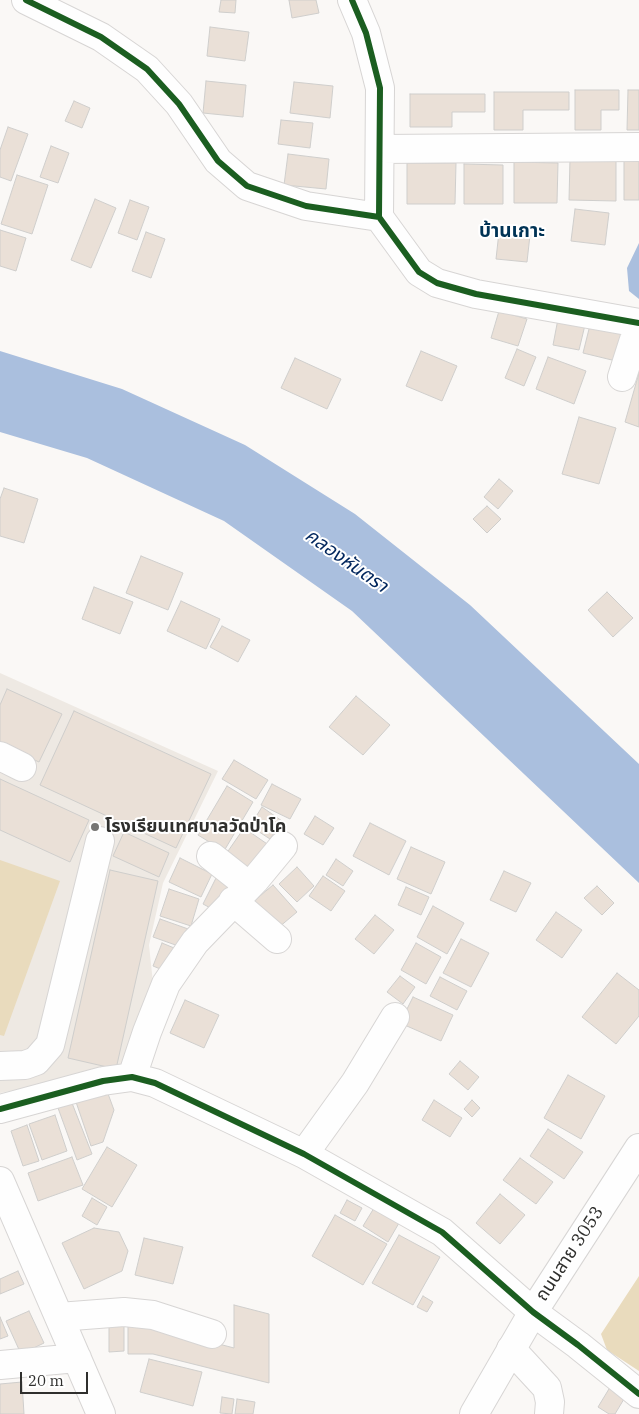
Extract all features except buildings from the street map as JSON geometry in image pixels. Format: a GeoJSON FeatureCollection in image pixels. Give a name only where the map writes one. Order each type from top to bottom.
{"type":"FeatureCollection","features":[{"type":"Feature","properties":{"kind":"street"},"geometry":{"type":"LineString","coordinates":[[26,0],[101,37],[147,69],[178,104],[218,161],[247,186],[306,206],[379,217]]}},
{"type":"Feature","properties":{"kind":"street"},"geometry":{"type":"LineString","coordinates":[[352,0],[366,34],[380,88],[379,217],[419,272],[437,283],[476,294],[639,324],[622,377]]}},
{"type":"Feature","properties":{"kind":"street"},"geometry":{"type":"LineString","coordinates":[[381,149],[639,147]]}},
{"type":"Feature","properties":{"kind":"street"},"geometry":{"type":"LineString","coordinates":[[0,1066],[25,1065],[36,1061],[50,1045],[100,841]]}},
{"type":"Feature","properties":{"kind":"street"},"geometry":{"type":"LineString","coordinates":[[132,1077],[166,984],[195,942],[283,846]]}},
{"type":"Feature","properties":{"kind":"street"},"geometry":{"type":"LineString","coordinates":[[211,856],[277,939]]}},
{"type":"Feature","properties":{"kind":"street"},"geometry":{"type":"LineString","coordinates":[[304,1154],[355,1083],[395,1018]]}},
{"type":"Feature","properties":{"kind":"street"},"geometry":{"type":"LineString","coordinates":[[0,1109],[103,1081],[132,1077],[155,1082],[304,1154],[442,1232],[533,1312],[639,1394]]}},
{"type":"Feature","properties":{"kind":"street","name":"ถนนสาย 3053"},"geometry":{"type":"LineString","coordinates":[[474,1414],[533,1312],[639,1148]]}},
{"type":"Feature","properties":{"kind":"street"},"geometry":{"type":"LineString","coordinates":[[0,1181],[101,1414]]}},
{"type":"Feature","properties":{"kind":"street"},"geometry":{"type":"LineString","coordinates":[[59,1316],[124,1312],[153,1315],[212,1334]]}},
{"type":"Feature","properties":{"kind":"street"},"geometry":{"type":"LineString","coordinates":[[511,1349],[547,1388],[550,1402],[549,1414]]}},
{"type":"Feature","properties":{"kind":"street"},"geometry":{"type":"LineString","coordinates":[[0,1364],[77,1358]]}},
{"type":"Feature","properties":{"kind":"shaded area","name":"โรงเรียนเทศบาลวัดป่าโค"},"geometry":{"type":"Polygon","coordinates":[[[0,673],[218,771],[163,883],[149,945],[153,983],[121,1069],[0,1093],[0,673]]]}},
{"type":"Feature","properties":{"kind":"shaded area"},"geometry":{"type":"Polygon","coordinates":[[[0,860],[60,881],[4,1036],[0,1035],[0,860]]]}},
{"type":"Feature","properties":{"kind":"shaded area"},"geometry":{"type":"Polygon","coordinates":[[[639,1276],[639,1371],[607,1350],[601,1334],[639,1276]]]}},
{"type":"Feature","properties":{"kind":"water"},"geometry":{"type":"Polygon","coordinates":[[[639,243],[639,299],[629,291],[627,268],[639,243]]]}},
{"type":"Feature","properties":{"kind":"water","name":"คลองหันตรา"},"geometry":{"type":"Polygon","coordinates":[[[0,351],[122,389],[245,445],[355,514],[470,605],[639,764],[639,883],[352,611],[224,521],[87,458],[0,432],[0,351]]]}},
{"type":"Feature","properties":{"kind":"cycle path"},"geometry":{"type":"LineString","coordinates":[[26,0],[101,37],[147,69],[179,104],[218,161],[247,186],[306,206],[379,217]]}},
{"type":"Feature","properties":{"kind":"cycle path"},"geometry":{"type":"LineString","coordinates":[[352,0],[366,33],[380,88],[379,217],[419,272],[437,283],[476,294],[639,323]]}},
{"type":"Feature","properties":{"kind":"cycle path"},"geometry":{"type":"LineString","coordinates":[[0,1109],[103,1081],[132,1077],[155,1083],[304,1154],[442,1232],[533,1312],[639,1394]]}},
{"type":"Feature","properties":{"kind":"place","name":"โรงเรียนเทศบาลวัดป่าโค"},"geometry":{"type":"Point","coordinates":[95,827]}},
{"type":"Feature","properties":{"kind":"district","name":"บ้านเกาะ"},"geometry":{"type":"Point","coordinates":[512,232]}}]}
